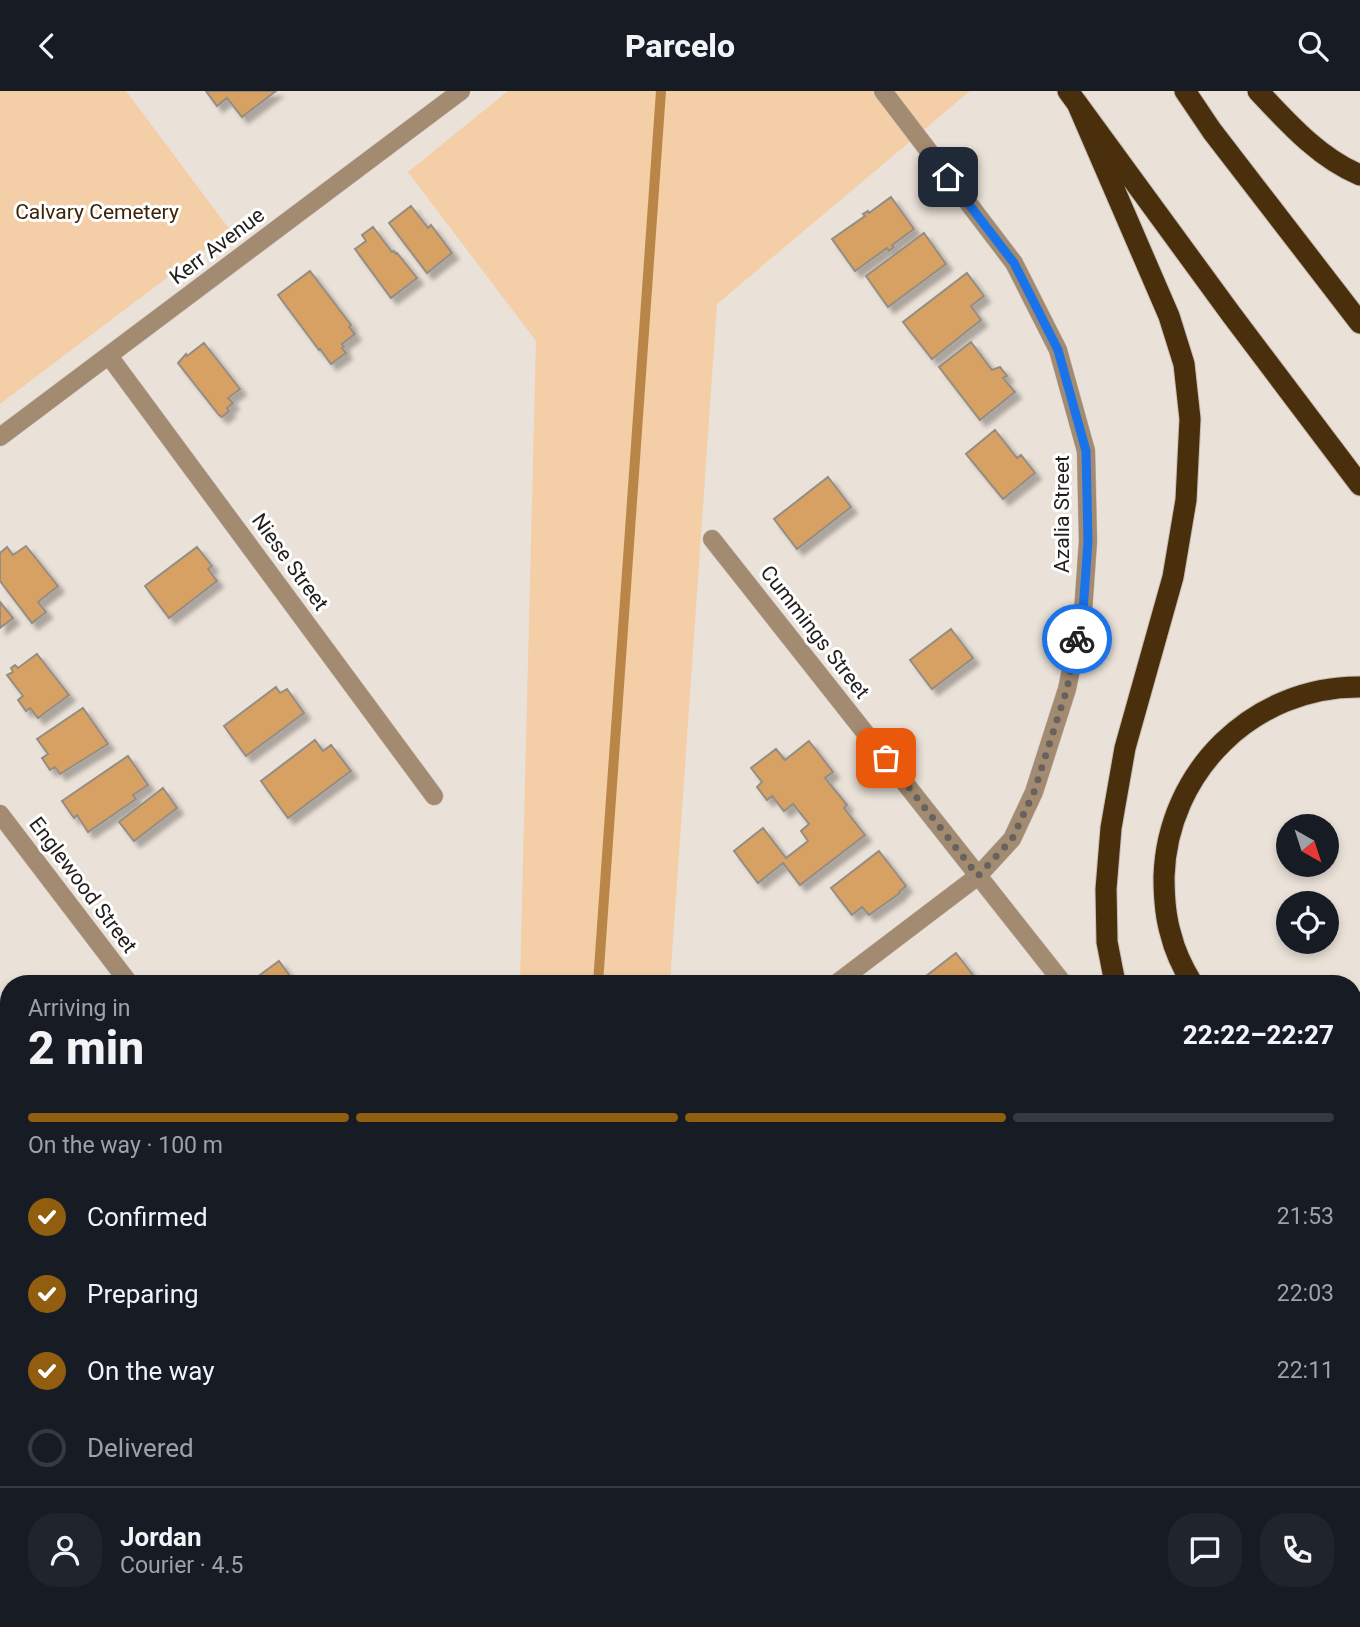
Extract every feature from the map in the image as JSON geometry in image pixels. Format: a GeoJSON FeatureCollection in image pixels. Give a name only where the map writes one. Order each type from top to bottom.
{"type":"FeatureCollection","features":[{"type":"Feature","properties":{"kind":"highway"},"geometry":{"type":"LineString","coordinates":[[1185,91],[1212,131],[1360,323]]}},
{"type":"Feature","properties":{"kind":"highway"},"geometry":{"type":"LineString","coordinates":[[1258,91],[1298,133],[1341,167],[1360,175]]}},
{"type":"Feature","properties":{"kind":"highway"},"geometry":{"type":"LineString","coordinates":[[1073,97],[1360,485]]}},
{"type":"Feature","properties":{"kind":"highway"},"geometry":{"type":"LineString","coordinates":[[1073,97],[1169,316],[1184,364],[1190,419],[1186,500],[1173,577],[1125,748],[1111,828],[1106,888],[1107,942],[1113,975]]}},
{"type":"Feature","properties":{"kind":"highway"},"geometry":{"type":"LineString","coordinates":[[1188,975],[1170,934],[1164,889],[1168,842],[1182,798],[1194,775],[1220,744],[1259,714],[1290,699],[1340,687],[1360,687]]}},
{"type":"Feature","properties":{"kind":"street","name":"Kerr Avenue"},"geometry":{"type":"LineString","coordinates":[[0,437],[461,91]]}},
{"type":"Feature","properties":{"kind":"street","name":"Azalia Street"},"geometry":{"type":"LineString","coordinates":[[848,975],[978,876],[1012,839],[1034,792],[1067,689],[1083,612],[1088,541],[1086,451],[1058,350],[1014,263],[883,91]]}},
{"type":"Feature","properties":{"kind":"street","name":"Niese Street"},"geometry":{"type":"LineString","coordinates":[[109,356],[434,796]]}},
{"type":"Feature","properties":{"kind":"street","name":"Cummings Street"},"geometry":{"type":"LineString","coordinates":[[712,539],[1057,975]]}},
{"type":"Feature","properties":{"kind":"street","name":"Englewood Street"},"geometry":{"type":"LineString","coordinates":[[0,814],[124,975]]}},
{"type":"Feature","properties":{"kind":"green space","name":"Calvary Cemetery"},"geometry":{"type":"Polygon","coordinates":[[[0,91],[126,91],[230,230],[0,404],[0,91]]]}},
{"type":"Feature","properties":{"kind":"green space"},"geometry":{"type":"Polygon","coordinates":[[[508,91],[970,91],[717,304],[671,975],[520,975],[536,341],[408,172],[508,91]]]}},
{"type":"Feature","properties":{"kind":"building"},"geometry":{"type":"Polygon","coordinates":[[[206,91],[276,91],[242,117],[227,98],[217,106],[206,91]]]}},
{"type":"Feature","properties":{"kind":"building"},"geometry":{"type":"Polygon","coordinates":[[[891,197],[914,229],[892,245],[894,247],[889,251],[887,248],[855,271],[832,239],[865,216],[863,214],[868,211],[869,213],[891,197]]]}},
{"type":"Feature","properties":{"kind":"building"},"geometry":{"type":"Polygon","coordinates":[[[411,206],[428,228],[431,225],[452,253],[427,273],[389,223],[411,206]]]}},
{"type":"Feature","properties":{"kind":"building"},"geometry":{"type":"Polygon","coordinates":[[[373,227],[417,278],[391,298],[355,249],[366,241],[362,235],[373,227]]]}},
{"type":"Feature","properties":{"kind":"building"},"geometry":{"type":"Polygon","coordinates":[[[924,233],[946,264],[888,307],[866,276],[924,233]]]}},
{"type":"Feature","properties":{"kind":"building"},"geometry":{"type":"Polygon","coordinates":[[[310,271],[355,334],[342,344],[346,353],[331,364],[278,295],[310,271]]]}},
{"type":"Feature","properties":{"kind":"building"},"geometry":{"type":"Polygon","coordinates":[[[967,273],[984,296],[971,306],[981,320],[932,359],[903,322],[967,273]]]}},
{"type":"Feature","properties":{"kind":"building"},"geometry":{"type":"Polygon","coordinates":[[[971,342],[992,370],[1000,367],[1007,376],[1003,378],[1015,392],[980,420],[939,367],[971,342]]]}},
{"type":"Feature","properties":{"kind":"building"},"geometry":{"type":"Polygon","coordinates":[[[204,343],[240,389],[228,398],[233,403],[222,417],[178,363],[186,354],[187,356],[204,343]]]}},
{"type":"Feature","properties":{"kind":"building"},"geometry":{"type":"Polygon","coordinates":[[[995,430],[1017,458],[1021,455],[1035,473],[1003,499],[966,454],[995,430]]]}},
{"type":"Feature","properties":{"kind":"building"},"geometry":{"type":"Polygon","coordinates":[[[828,477],[851,507],[797,549],[774,519],[828,477]]]}},
{"type":"Feature","properties":{"kind":"building"},"geometry":{"type":"Polygon","coordinates":[[[26,546],[58,586],[38,602],[46,612],[32,623],[0,581],[0,553],[7,547],[13,555],[26,546]]]}},
{"type":"Feature","properties":{"kind":"building"},"geometry":{"type":"Polygon","coordinates":[[[197,547],[212,566],[208,569],[217,581],[169,618],[145,586],[197,547]]]}},
{"type":"Feature","properties":{"kind":"building"},"geometry":{"type":"Polygon","coordinates":[[[0,602],[13,618],[0,628],[0,602]]]}},
{"type":"Feature","properties":{"kind":"building"},"geometry":{"type":"Polygon","coordinates":[[[951,629],[973,658],[932,689],[910,660],[951,629]]]}},
{"type":"Feature","properties":{"kind":"building"},"geometry":{"type":"Polygon","coordinates":[[[37,654],[69,695],[38,718],[30,708],[26,711],[18,700],[23,696],[7,675],[13,672],[11,668],[15,665],[18,668],[37,654]]]}},
{"type":"Feature","properties":{"kind":"building"},"geometry":{"type":"Polygon","coordinates":[[[276,687],[280,693],[287,689],[304,713],[246,756],[224,726],[276,687]]]}},
{"type":"Feature","properties":{"kind":"building"},"geometry":{"type":"Polygon","coordinates":[[[83,708],[108,744],[60,774],[55,767],[50,770],[42,758],[48,754],[37,739],[83,708]]]}},
{"type":"Feature","properties":{"kind":"building"},"geometry":{"type":"Polygon","coordinates":[[[315,740],[323,751],[331,745],[351,771],[288,818],[261,781],[315,740]]]}},
{"type":"Feature","properties":{"kind":"building"},"geometry":{"type":"Polygon","coordinates":[[[809,741],[833,772],[825,778],[847,805],[844,808],[865,835],[800,885],[783,863],[758,883],[734,851],[763,828],[786,858],[808,841],[801,831],[809,824],[793,804],[784,811],[772,796],[767,800],[757,787],[762,782],[751,768],[776,749],[785,760],[809,741]]]}},
{"type":"Feature","properties":{"kind":"building"},"geometry":{"type":"Polygon","coordinates":[[[128,756],[148,785],[133,795],[136,799],[88,832],[77,815],[74,818],[62,801],[128,756]]]}},
{"type":"Feature","properties":{"kind":"building"},"geometry":{"type":"Polygon","coordinates":[[[163,788],[177,808],[134,841],[119,822],[163,788]]]}},
{"type":"Feature","properties":{"kind":"building"},"geometry":{"type":"Polygon","coordinates":[[[879,851],[906,886],[869,915],[862,907],[852,915],[831,888],[879,851]]]}},
{"type":"Feature","properties":{"kind":"building"},"geometry":{"type":"Polygon","coordinates":[[[956,953],[973,975],[927,975],[956,953]]]}},
{"type":"Feature","properties":{"kind":"building"},"geometry":{"type":"Polygon","coordinates":[[[279,961],[289,975],[260,975],[279,961]]]}},
{"type":"Feature","properties":{"kind":"waterway"},"geometry":{"type":"LineString","coordinates":[[599,975],[661,91]]}},
{"type":"Feature","properties":{"kind":"way so far"},"geometry":{"type":"LineString","coordinates":[[886,758],[978,876],[1012,839],[1034,792],[1067,689],[1077,639]]}},
{"type":"Feature","properties":{"kind":"route"},"geometry":{"type":"LineString","coordinates":[[948,177],[1014,263],[1058,350],[1086,451],[1088,541],[1083,612],[1077,639]]}}]}
